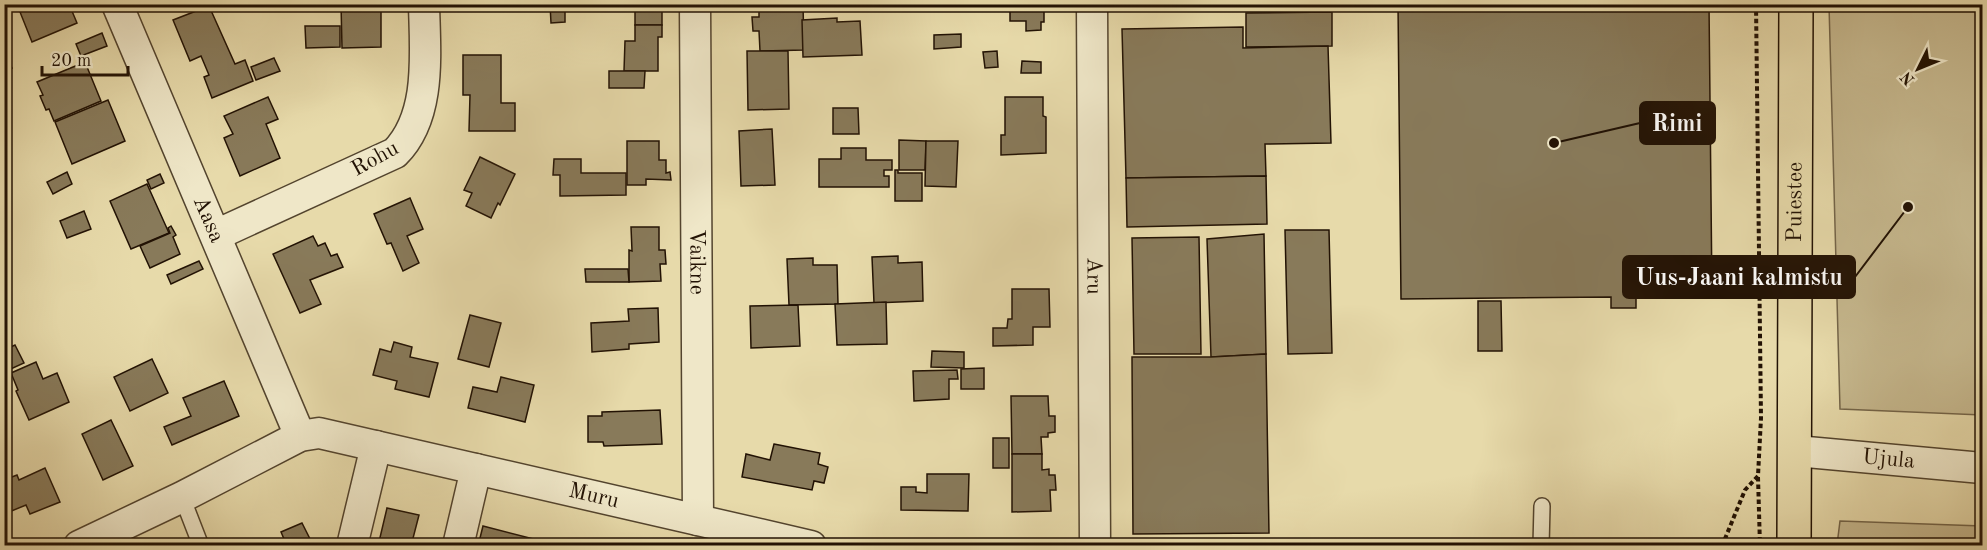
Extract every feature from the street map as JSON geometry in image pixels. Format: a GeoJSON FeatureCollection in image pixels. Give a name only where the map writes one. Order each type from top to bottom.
{"type":"FeatureCollection","features":[{"type":"Feature","properties":{"kind":"highway","name":"Puiestee"},"geometry":{"type":"LineString","coordinates":[[1794,546],[1796,4]]}},
{"type":"Feature","properties":{"kind":"street","name":"Aasa"},"geometry":{"type":"LineString","coordinates":[[117,4],[300,436]]}},
{"type":"Feature","properties":{"kind":"street","name":"Rohu"},"geometry":{"type":"LineString","coordinates":[[216,236],[395,153],[406,142],[413,128],[420,103],[425,63],[424,4]]}},
{"type":"Feature","properties":{"kind":"street","name":"Vaikne"},"geometry":{"type":"LineString","coordinates":[[695,4],[698,520]]}},
{"type":"Feature","properties":{"kind":"street","name":"Aru"},"geometry":{"type":"LineString","coordinates":[[1092,4],[1095,546]]}},
{"type":"Feature","properties":{"kind":"street","name":"Muru"},"geometry":{"type":"LineString","coordinates":[[79,546],[182,497],[300,436],[319,433],[698,520],[780,542],[811,546]]}},
{"type":"Feature","properties":{"kind":"street"},"geometry":{"type":"LineString","coordinates":[[352,546],[376,446]]}},
{"type":"Feature","properties":{"kind":"street","name":"Ujula"},"geometry":{"type":"LineString","coordinates":[[1796,451],[1983,468]]}},
{"type":"Feature","properties":{"kind":"street"},"geometry":{"type":"LineString","coordinates":[[458,546],[476,470]]}},
{"type":"Feature","properties":{"kind":"lane"},"geometry":{"type":"LineString","coordinates":[[182,497],[201,546]]}},
{"type":"Feature","properties":{"kind":"lane"},"geometry":{"type":"LineString","coordinates":[[1541,546],[1542,506]]}},
{"type":"Feature","properties":{"kind":"path"},"geometry":{"type":"LineString","coordinates":[[1756,4],[1761,418],[1758,476],[1761,546]]}},
{"type":"Feature","properties":{"kind":"path"},"geometry":{"type":"LineString","coordinates":[[1722,546],[1745,490],[1758,476]]}},
{"type":"Feature","properties":{"kind":"path"},"geometry":{"type":"LineString","coordinates":[[1726,539],[1744,546]]}},
{"type":"Feature","properties":{"kind":"shaded area"},"geometry":{"type":"Polygon","coordinates":[[[1829,5],[1982,5],[1982,415],[1840,409],[1829,5]]]}},
{"type":"Feature","properties":{"kind":"shaded area"},"geometry":{"type":"Polygon","coordinates":[[[1840,521],[1982,526],[1982,545],[1837,545],[1840,521]]]}},
{"type":"Feature","properties":{"kind":"building"},"geometry":{"type":"Polygon","coordinates":[[[28,4],[69,4],[77,23],[32,42],[20,12],[29,8],[28,4]]]}},
{"type":"Feature","properties":{"kind":"building"},"geometry":{"type":"Polygon","coordinates":[[[341,4],[381,4],[381,47],[342,48],[341,4]]]}},
{"type":"Feature","properties":{"kind":"building"},"geometry":{"type":"Polygon","coordinates":[[[550,4],[565,4],[565,22],[551,23],[550,4]]]}},
{"type":"Feature","properties":{"kind":"building"},"geometry":{"type":"Polygon","coordinates":[[[624,4],[662,6],[662,25],[635,25],[635,5],[624,4]]]}},
{"type":"Feature","properties":{"kind":"building"},"geometry":{"type":"Polygon","coordinates":[[[759,4],[803,4],[804,50],[760,51],[759,31],[753,31],[752,17],[759,17],[759,4]]]}},
{"type":"Feature","properties":{"kind":"building"},"geometry":{"type":"Polygon","coordinates":[[[1010,4],[1044,4],[1044,22],[1041,22],[1041,30],[1026,31],[1026,21],[1010,21],[1010,4]]]}},
{"type":"Feature","properties":{"kind":"building"},"geometry":{"type":"Polygon","coordinates":[[[1398,4],[1709,4],[1712,294],[1636,295],[1636,308],[1611,308],[1611,297],[1401,299],[1398,4]]]}},
{"type":"Feature","properties":{"kind":"building"},"geometry":{"type":"Polygon","coordinates":[[[209,6],[235,64],[245,60],[253,81],[212,98],[204,77],[209,75],[201,56],[190,61],[173,20],[209,6]]]}},
{"type":"Feature","properties":{"kind":"building"},"geometry":{"type":"Polygon","coordinates":[[[1332,12],[1332,46],[1246,47],[1246,13],[1332,12]]]}},
{"type":"Feature","properties":{"kind":"building"},"geometry":{"type":"Polygon","coordinates":[[[837,18],[837,22],[860,21],[862,55],[803,57],[802,20],[837,18]]]}},
{"type":"Feature","properties":{"kind":"building"},"geometry":{"type":"Polygon","coordinates":[[[635,25],[662,25],[662,37],[658,37],[658,71],[624,71],[625,41],[635,41],[635,25]]]}},
{"type":"Feature","properties":{"kind":"building"},"geometry":{"type":"Polygon","coordinates":[[[305,26],[340,26],[340,47],[306,48],[305,26]]]}},
{"type":"Feature","properties":{"kind":"building"},"geometry":{"type":"Polygon","coordinates":[[[1243,27],[1243,48],[1328,46],[1331,143],[1265,144],[1266,176],[1126,178],[1122,29],[1243,27]]]}},
{"type":"Feature","properties":{"kind":"building"},"geometry":{"type":"Polygon","coordinates":[[[102,33],[107,46],[81,56],[76,44],[102,33]]]}},
{"type":"Feature","properties":{"kind":"building"},"geometry":{"type":"Polygon","coordinates":[[[961,34],[961,47],[934,49],[934,35],[961,34]]]}},
{"type":"Feature","properties":{"kind":"building"},"geometry":{"type":"Polygon","coordinates":[[[4,51],[12,68],[4,71],[4,51]]]}},
{"type":"Feature","properties":{"kind":"building"},"geometry":{"type":"Polygon","coordinates":[[[747,51],[788,51],[789,109],[748,110],[747,51]]]}},
{"type":"Feature","properties":{"kind":"building"},"geometry":{"type":"Polygon","coordinates":[[[997,51],[998,67],[985,68],[983,52],[997,51]]]}},
{"type":"Feature","properties":{"kind":"building"},"geometry":{"type":"Polygon","coordinates":[[[463,55],[501,55],[501,103],[515,103],[515,131],[469,131],[470,95],[463,95],[463,55]]]}},
{"type":"Feature","properties":{"kind":"building"},"geometry":{"type":"Polygon","coordinates":[[[274,58],[280,71],[256,80],[251,67],[274,58]]]}},
{"type":"Feature","properties":{"kind":"building"},"geometry":{"type":"Polygon","coordinates":[[[1022,61],[1041,62],[1041,73],[1021,73],[1022,61]]]}},
{"type":"Feature","properties":{"kind":"building"},"geometry":{"type":"Polygon","coordinates":[[[85,62],[101,101],[54,121],[49,109],[46,110],[37,82],[85,62]]]}},
{"type":"Feature","properties":{"kind":"building"},"geometry":{"type":"Polygon","coordinates":[[[609,71],[645,71],[644,88],[609,88],[609,71]]]}},
{"type":"Feature","properties":{"kind":"building"},"geometry":{"type":"Polygon","coordinates":[[[268,97],[278,119],[266,124],[280,158],[240,176],[224,138],[233,134],[224,116],[268,97]]]}},
{"type":"Feature","properties":{"kind":"building"},"geometry":{"type":"Polygon","coordinates":[[[1005,97],[1043,97],[1043,116],[1046,117],[1046,153],[1001,155],[1001,135],[1005,135],[1005,97]]]}},
{"type":"Feature","properties":{"kind":"building"},"geometry":{"type":"Polygon","coordinates":[[[108,100],[125,141],[72,164],[55,122],[108,100]]]}},
{"type":"Feature","properties":{"kind":"building"},"geometry":{"type":"Polygon","coordinates":[[[833,108],[858,108],[859,134],[833,134],[833,108]]]}},
{"type":"Feature","properties":{"kind":"building"},"geometry":{"type":"Polygon","coordinates":[[[772,129],[775,185],[741,186],[739,131],[772,129]]]}},
{"type":"Feature","properties":{"kind":"building"},"geometry":{"type":"Polygon","coordinates":[[[899,140],[926,141],[925,170],[899,170],[899,140]]]}},
{"type":"Feature","properties":{"kind":"building"},"geometry":{"type":"Polygon","coordinates":[[[627,141],[659,141],[659,160],[666,160],[666,173],[670,172],[671,180],[646,179],[646,185],[627,185],[627,141]]]}},
{"type":"Feature","properties":{"kind":"building"},"geometry":{"type":"Polygon","coordinates":[[[926,141],[958,141],[956,187],[925,186],[926,141]]]}},
{"type":"Feature","properties":{"kind":"building"},"geometry":{"type":"Polygon","coordinates":[[[841,148],[866,148],[866,160],[892,160],[892,170],[884,170],[884,176],[889,176],[889,187],[819,187],[819,159],[841,159],[841,148]]]}},
{"type":"Feature","properties":{"kind":"building"},"geometry":{"type":"Polygon","coordinates":[[[480,157],[515,174],[491,218],[466,206],[472,193],[464,190],[480,157]]]}},
{"type":"Feature","properties":{"kind":"building"},"geometry":{"type":"Polygon","coordinates":[[[554,159],[581,159],[581,173],[626,173],[626,195],[560,196],[560,175],[553,175],[554,159]]]}},
{"type":"Feature","properties":{"kind":"building"},"geometry":{"type":"Polygon","coordinates":[[[895,170],[898,170],[898,173],[922,173],[922,201],[895,201],[895,170]]]}},
{"type":"Feature","properties":{"kind":"building"},"geometry":{"type":"Polygon","coordinates":[[[67,172],[72,184],[53,194],[47,182],[67,172]]]}},
{"type":"Feature","properties":{"kind":"building"},"geometry":{"type":"Polygon","coordinates":[[[160,174],[164,183],[151,189],[147,180],[160,174]]]}},
{"type":"Feature","properties":{"kind":"building"},"geometry":{"type":"Polygon","coordinates":[[[1266,176],[1267,224],[1127,227],[1126,178],[1266,176]]]}},
{"type":"Feature","properties":{"kind":"building"},"geometry":{"type":"Polygon","coordinates":[[[147,184],[169,233],[131,249],[110,201],[147,184]]]}},
{"type":"Feature","properties":{"kind":"building"},"geometry":{"type":"Polygon","coordinates":[[[410,198],[423,229],[407,236],[419,263],[403,271],[391,243],[387,244],[374,214],[410,198]]]}},
{"type":"Feature","properties":{"kind":"building"},"geometry":{"type":"Polygon","coordinates":[[[84,211],[91,229],[67,238],[60,221],[84,211]]]}},
{"type":"Feature","properties":{"kind":"building"},"geometry":{"type":"Polygon","coordinates":[[[171,226],[176,235],[173,237],[180,254],[150,268],[140,246],[170,233],[168,228],[171,226]]]}},
{"type":"Feature","properties":{"kind":"building"},"geometry":{"type":"Polygon","coordinates":[[[631,227],[659,227],[659,250],[665,250],[666,264],[660,264],[661,281],[629,282],[629,250],[632,251],[631,227]]]}},
{"type":"Feature","properties":{"kind":"building"},"geometry":{"type":"Polygon","coordinates":[[[1285,230],[1329,230],[1332,353],[1288,354],[1285,230]]]}},
{"type":"Feature","properties":{"kind":"building"},"geometry":{"type":"Polygon","coordinates":[[[1264,234],[1266,354],[1211,357],[1207,239],[1264,234]]]}},
{"type":"Feature","properties":{"kind":"building"},"geometry":{"type":"Polygon","coordinates":[[[313,236],[318,246],[325,243],[331,256],[337,254],[343,267],[310,280],[321,304],[300,313],[273,254],[313,236]]]}},
{"type":"Feature","properties":{"kind":"building"},"geometry":{"type":"Polygon","coordinates":[[[1199,237],[1201,354],[1134,354],[1132,238],[1199,237]]]}},
{"type":"Feature","properties":{"kind":"building"},"geometry":{"type":"Polygon","coordinates":[[[898,256],[898,263],[922,262],[923,301],[874,303],[872,257],[898,256]]]}},
{"type":"Feature","properties":{"kind":"building"},"geometry":{"type":"Polygon","coordinates":[[[813,258],[813,265],[837,265],[838,304],[789,305],[787,259],[813,258]]]}},
{"type":"Feature","properties":{"kind":"building"},"geometry":{"type":"Polygon","coordinates":[[[199,261],[203,269],[171,284],[167,275],[199,261]]]}},
{"type":"Feature","properties":{"kind":"building"},"geometry":{"type":"Polygon","coordinates":[[[585,269],[628,269],[629,282],[586,282],[585,269]]]}},
{"type":"Feature","properties":{"kind":"building"},"geometry":{"type":"Polygon","coordinates":[[[1012,289],[1049,289],[1050,327],[1033,327],[1033,345],[993,346],[993,328],[1007,328],[1008,319],[1012,319],[1012,289]]]}},
{"type":"Feature","properties":{"kind":"building"},"geometry":{"type":"Polygon","coordinates":[[[1478,301],[1501,301],[1502,351],[1478,351],[1478,301]]]}},
{"type":"Feature","properties":{"kind":"building"},"geometry":{"type":"Polygon","coordinates":[[[886,302],[887,344],[837,345],[835,304],[886,302]]]}},
{"type":"Feature","properties":{"kind":"building"},"geometry":{"type":"Polygon","coordinates":[[[798,305],[800,346],[751,348],[750,306],[798,305]]]}},
{"type":"Feature","properties":{"kind":"building"},"geometry":{"type":"Polygon","coordinates":[[[658,308],[659,342],[629,344],[629,349],[592,352],[591,323],[629,321],[628,309],[658,308]]]}},
{"type":"Feature","properties":{"kind":"building"},"geometry":{"type":"Polygon","coordinates":[[[470,315],[501,323],[489,367],[458,359],[470,315]]]}},
{"type":"Feature","properties":{"kind":"building"},"geometry":{"type":"Polygon","coordinates":[[[394,342],[412,347],[410,357],[438,363],[429,397],[395,389],[397,381],[373,375],[380,349],[391,352],[394,342]]]}},
{"type":"Feature","properties":{"kind":"building"},"geometry":{"type":"Polygon","coordinates":[[[15,345],[24,363],[4,372],[4,350],[15,345]]]}},
{"type":"Feature","properties":{"kind":"building"},"geometry":{"type":"Polygon","coordinates":[[[932,351],[964,352],[964,368],[931,367],[932,351]]]}},
{"type":"Feature","properties":{"kind":"building"},"geometry":{"type":"Polygon","coordinates":[[[1266,354],[1269,533],[1133,534],[1132,357],[1266,354]]]}},
{"type":"Feature","properties":{"kind":"building"},"geometry":{"type":"Polygon","coordinates":[[[152,359],[168,393],[130,411],[114,377],[152,359]]]}},
{"type":"Feature","properties":{"kind":"building"},"geometry":{"type":"Polygon","coordinates":[[[36,362],[43,379],[57,373],[69,402],[29,420],[11,373],[36,362]]]}},
{"type":"Feature","properties":{"kind":"building"},"geometry":{"type":"Polygon","coordinates":[[[984,368],[984,389],[961,389],[961,369],[984,368]]]}},
{"type":"Feature","properties":{"kind":"building"},"geometry":{"type":"Polygon","coordinates":[[[957,370],[958,379],[949,379],[949,399],[914,401],[913,371],[957,370]]]}},
{"type":"Feature","properties":{"kind":"building"},"geometry":{"type":"Polygon","coordinates":[[[501,377],[534,385],[525,422],[468,408],[473,387],[497,392],[501,377]]]}},
{"type":"Feature","properties":{"kind":"building"},"geometry":{"type":"Polygon","coordinates":[[[224,381],[239,416],[172,445],[164,427],[191,416],[183,398],[224,381]]]}},
{"type":"Feature","properties":{"kind":"building"},"geometry":{"type":"Polygon","coordinates":[[[1011,396],[1048,396],[1049,416],[1055,416],[1055,432],[1048,433],[1048,437],[1041,437],[1042,454],[1012,454],[1011,396]]]}},
{"type":"Feature","properties":{"kind":"building"},"geometry":{"type":"Polygon","coordinates":[[[660,410],[662,444],[604,446],[603,442],[588,442],[588,416],[602,416],[602,412],[660,410]]]}},
{"type":"Feature","properties":{"kind":"building"},"geometry":{"type":"Polygon","coordinates":[[[111,420],[133,466],[103,480],[82,434],[111,420]]]}},
{"type":"Feature","properties":{"kind":"building"},"geometry":{"type":"Polygon","coordinates":[[[993,438],[1009,438],[1009,468],[993,468],[993,438]]]}},
{"type":"Feature","properties":{"kind":"building"},"geometry":{"type":"Polygon","coordinates":[[[774,444],[820,453],[818,464],[828,467],[824,483],[814,481],[812,490],[742,477],[746,454],[770,460],[774,444]]]}},
{"type":"Feature","properties":{"kind":"building"},"geometry":{"type":"Polygon","coordinates":[[[1012,454],[1042,454],[1042,470],[1049,469],[1049,475],[1055,475],[1056,490],[1050,490],[1051,511],[1012,512],[1012,454]]]}},
{"type":"Feature","properties":{"kind":"building"},"geometry":{"type":"Polygon","coordinates":[[[45,468],[60,502],[30,514],[26,505],[9,512],[4,502],[4,480],[17,475],[19,480],[45,468]]]}},
{"type":"Feature","properties":{"kind":"building"},"geometry":{"type":"Polygon","coordinates":[[[927,474],[969,474],[968,511],[901,510],[901,487],[916,487],[916,492],[927,493],[927,474]]]}},
{"type":"Feature","properties":{"kind":"building"},"geometry":{"type":"Polygon","coordinates":[[[387,508],[419,515],[411,546],[378,546],[387,508]]]}},
{"type":"Feature","properties":{"kind":"building"},"geometry":{"type":"Polygon","coordinates":[[[302,523],[310,539],[294,546],[287,546],[281,532],[302,523]]]}},
{"type":"Feature","properties":{"kind":"building"},"geometry":{"type":"Polygon","coordinates":[[[483,526],[561,546],[478,546],[483,526]]]}},
{"type":"Feature","properties":{"kind":"place","name":"Rimi"},"geometry":{"type":"Point","coordinates":[1554,143]}},
{"type":"Feature","properties":{"kind":"place","name":"Uus-Jaani kalmistu"},"geometry":{"type":"Point","coordinates":[1908,207]}}]}
